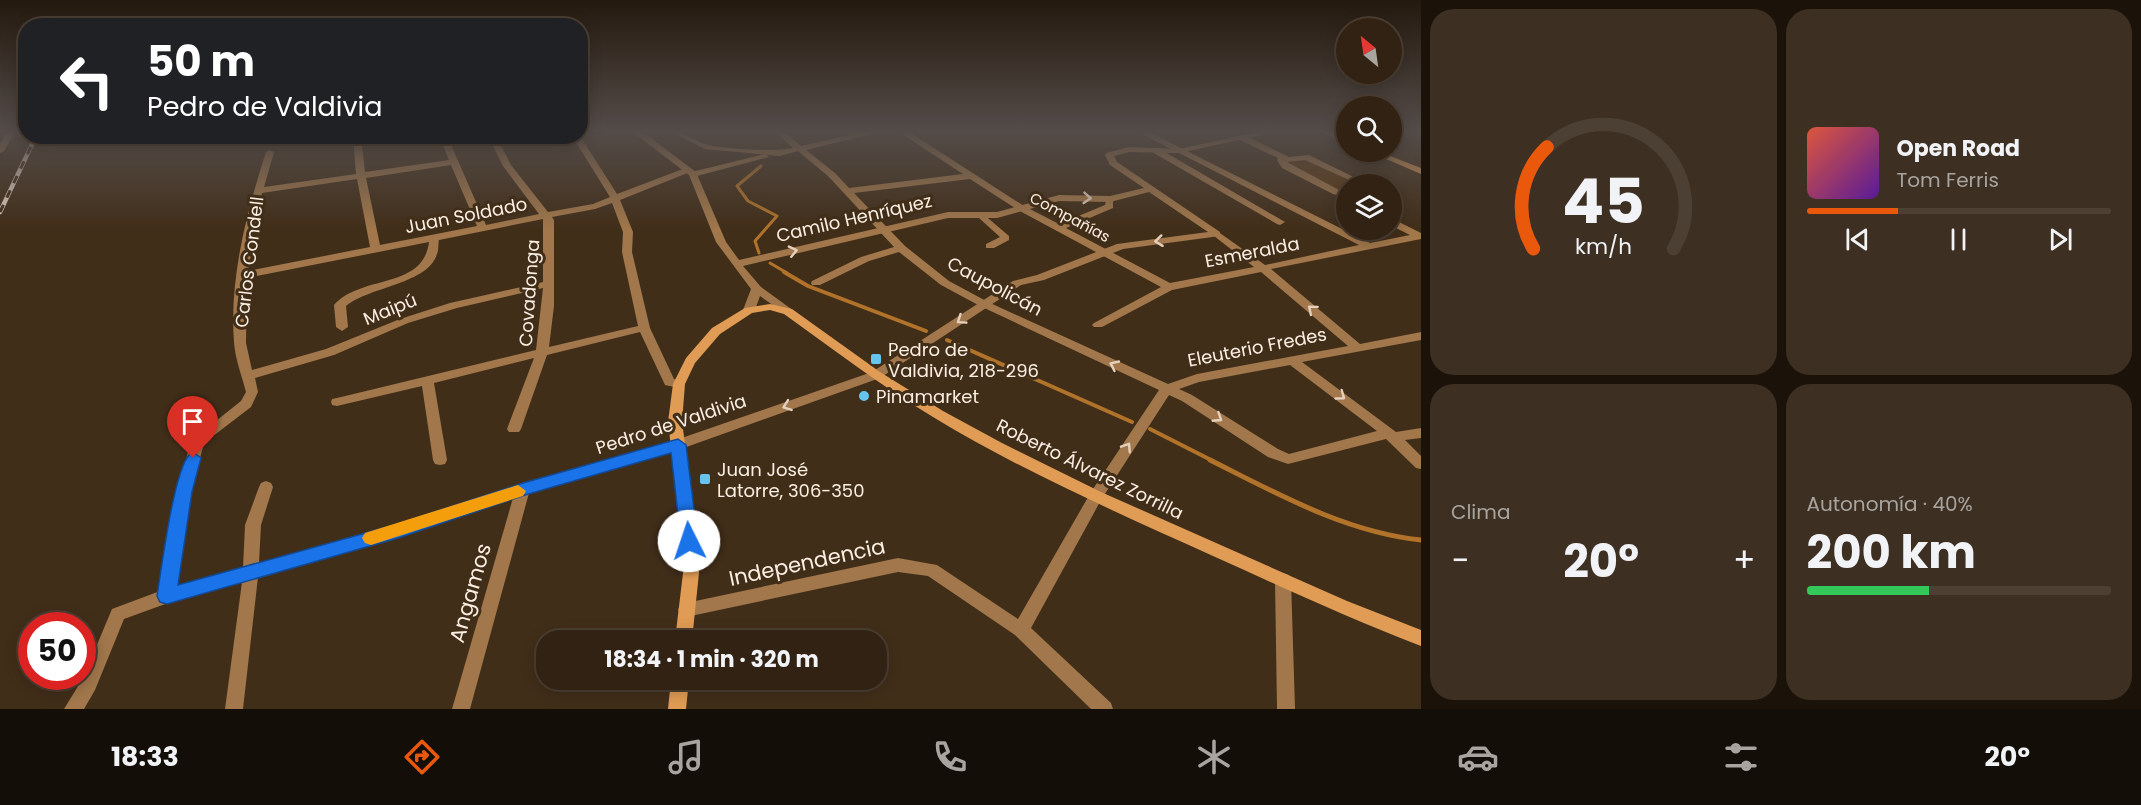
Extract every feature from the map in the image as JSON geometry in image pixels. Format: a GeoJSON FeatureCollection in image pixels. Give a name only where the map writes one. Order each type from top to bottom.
{"type":"FeatureCollection","features":[{"type":"Feature","properties":{"kind":"main road"},"geometry":{"type":"LineString","coordinates":[[1401,163],[1421,171]]}},
{"type":"Feature","properties":{"kind":"main road"},"geometry":{"type":"LineString","coordinates":[[684,630],[691,573],[688,524],[675,410],[679,384],[690,361],[707,340],[728,322],[749,310],[770,307],[788,311]]}},
{"type":"Feature","properties":{"kind":"main road","name":"Roberto Álvarez Zorrilla"},"geometry":{"type":"LineString","coordinates":[[788,311],[876,375],[968,431],[1096,496],[1283,580],[1421,638]]}},
{"type":"Feature","properties":{"kind":"main road"},"geometry":{"type":"LineString","coordinates":[[677,709],[679,690]]}},
{"type":"Feature","properties":{"kind":"street","name":"Carlos Condell"},"geometry":{"type":"LineString","coordinates":[[167,596],[184,492],[198,441],[246,404],[252,392],[240,345],[244,275],[257,191],[266,163]]}},
{"type":"Feature","properties":{"kind":"street"},"geometry":{"type":"LineString","coordinates":[[360,163],[376,250]]}},
{"type":"Feature","properties":{"kind":"street"},"geometry":{"type":"LineString","coordinates":[[257,191],[447,163]]}},
{"type":"Feature","properties":{"kind":"street"},"geometry":{"type":"LineString","coordinates":[[454,163],[482,227]]}},
{"type":"Feature","properties":{"kind":"street","name":"Covadonga"},"geometry":{"type":"LineString","coordinates":[[506,163],[548,215],[550,260],[543,353],[514,429]]}},
{"type":"Feature","properties":{"kind":"street"},"geometry":{"type":"LineString","coordinates":[[593,163],[615,200],[628,232],[627,252],[644,328],[669,382],[679,384]]}},
{"type":"Feature","properties":{"kind":"street"},"geometry":{"type":"LineString","coordinates":[[679,163],[691,172]]}},
{"type":"Feature","properties":{"kind":"street","name":"Juan Soldado"},"geometry":{"type":"LineString","coordinates":[[244,275],[615,200],[691,172],[735,163]]}},
{"type":"Feature","properties":{"kind":"street","name":"Caupolicán"},"geometry":{"type":"LineString","coordinates":[[817,163],[901,248],[945,283],[984,304],[1187,398],[1266,449],[1288,459],[1396,435],[1421,433]]}},
{"type":"Feature","properties":{"kind":"street","name":"Compañías"},"geometry":{"type":"LineString","coordinates":[[951,163],[1021,208],[1169,286]]}},
{"type":"Feature","properties":{"kind":"street"},"geometry":{"type":"LineString","coordinates":[[1114,163],[1264,269],[1357,347]]}},
{"type":"Feature","properties":{"kind":"street"},"geometry":{"type":"LineString","coordinates":[[1178,163],[1280,222]]}},
{"type":"Feature","properties":{"kind":"street"},"geometry":{"type":"LineString","coordinates":[[1203,163],[1370,247]]}},
{"type":"Feature","properties":{"kind":"street"},"geometry":{"type":"LineString","coordinates":[[1283,163],[1336,192]]}},
{"type":"Feature","properties":{"kind":"street"},"geometry":{"type":"LineString","coordinates":[[1319,163],[1343,174]]}},
{"type":"Feature","properties":{"kind":"street","name":"Roberto Álvarez Zorrilla"},"geometry":{"type":"LineString","coordinates":[[691,172],[721,242],[736,264],[757,289],[788,311]]}},
{"type":"Feature","properties":{"kind":"street"},"geometry":{"type":"LineString","coordinates":[[848,192],[971,176]]}},
{"type":"Feature","properties":{"kind":"street","name":"Camilo Henríquez"},"geometry":{"type":"LineString","coordinates":[[736,264],[948,215],[998,216],[1059,198],[1110,199],[1150,189]]}},
{"type":"Feature","properties":{"kind":"street","name":"Camilo Henríquez"},"geometry":{"type":"LineString","coordinates":[[1059,228],[1110,206],[1110,199]]}},
{"type":"Feature","properties":{"kind":"street"},"geometry":{"type":"LineString","coordinates":[[982,216],[1006,238],[990,246]]}},
{"type":"Feature","properties":{"kind":"street"},"geometry":{"type":"LineString","coordinates":[[1402,227],[1420,236]]}},
{"type":"Feature","properties":{"kind":"street","name":"Pedro de Valdivia"},"geometry":{"type":"LineString","coordinates":[[73,709],[89,684],[118,614],[167,596],[398,531],[523,489],[678,445],[876,375],[1009,287],[1040,278],[1121,246],[1217,234]]}},
{"type":"Feature","properties":{"kind":"street","name":"Esmeralda"},"geometry":{"type":"LineString","coordinates":[[1098,325],[1169,286],[1264,269],[1420,236]]}},
{"type":"Feature","properties":{"kind":"street"},"geometry":{"type":"LineString","coordinates":[[342,327],[340,305],[344,300],[352,294],[404,278],[425,266],[433,255],[434,238]]}},
{"type":"Feature","properties":{"kind":"street"},"geometry":{"type":"LineString","coordinates":[[816,283],[865,259],[901,248]]}},
{"type":"Feature","properties":{"kind":"street","name":"Maipú"},"geometry":{"type":"LineString","coordinates":[[249,375],[330,352],[404,321],[454,305],[547,284]]}},
{"type":"Feature","properties":{"kind":"street"},"geometry":{"type":"LineString","coordinates":[[749,310],[757,289]]}},
{"type":"Feature","properties":{"kind":"street"},"geometry":{"type":"LineString","coordinates":[[337,402],[644,328]]}},
{"type":"Feature","properties":{"kind":"street","name":"Eleuterio Fredes"},"geometry":{"type":"LineString","coordinates":[[1167,389],[1197,378],[1294,362],[1357,347],[1421,336]]}},
{"type":"Feature","properties":{"kind":"street"},"geometry":{"type":"LineString","coordinates":[[1294,362],[1396,435],[1421,464]]}},
{"type":"Feature","properties":{"kind":"street"},"geometry":{"type":"LineString","coordinates":[[427,381],[440,460]]}},
{"type":"Feature","properties":{"kind":"street"},"geometry":{"type":"LineString","coordinates":[[1021,630],[1096,496],[1167,389]]}},
{"type":"Feature","properties":{"kind":"street"},"geometry":{"type":"LineString","coordinates":[[1396,435],[1421,438]]}},
{"type":"Feature","properties":{"kind":"street"},"geometry":{"type":"LineString","coordinates":[[234,709],[251,572],[253,525],[266,487]]}},
{"type":"Feature","properties":{"kind":"street","name":"Angamos"},"geometry":{"type":"LineString","coordinates":[[462,709],[523,489]]}},
{"type":"Feature","properties":{"kind":"street","name":"Independencia"},"geometry":{"type":"LineString","coordinates":[[686,610],[898,565],[931,570],[1021,630],[1104,709]]}},
{"type":"Feature","properties":{"kind":"street"},"geometry":{"type":"LineString","coordinates":[[1283,580],[1286,709]]}},
{"type":"Feature","properties":{"kind":"shaded area"},"geometry":{"type":"Polygon","coordinates":[[[1288,163],[1313,163],[1337,174],[1336,189],[1288,163]]]}},
{"type":"Feature","properties":{"kind":"waterway"},"geometry":{"type":"LineString","coordinates":[[759,253],[755,241],[777,216],[748,201],[737,186],[761,166]]}},
{"type":"Feature","properties":{"kind":"waterway"},"geometry":{"type":"LineString","coordinates":[[770,263],[787,273]]}},
{"type":"Feature","properties":{"kind":"waterway"},"geometry":{"type":"LineString","coordinates":[[784,272],[808,286],[926,331]]}},
{"type":"Feature","properties":{"kind":"waterway"},"geometry":{"type":"LineString","coordinates":[[947,340],[1132,422]]}},
{"type":"Feature","properties":{"kind":"waterway"},"geometry":{"type":"LineString","coordinates":[[1150,429],[1213,461]]}},
{"type":"Feature","properties":{"kind":"waterway"},"geometry":{"type":"LineString","coordinates":[[1210,460],[1312,510],[1366,529],[1421,540]]}},
{"type":"Feature","properties":{"kind":"railway"},"geometry":{"type":"LineString","coordinates":[[0,212],[23,163]]}},
{"type":"Feature","properties":{"kind":"slow traffic"},"geometry":{"type":"LineString","coordinates":[[371,538],[518,491]]}},
{"type":"Feature","properties":{"kind":"place","name":"Pedro de Valdivia, 218-296"},"geometry":{"type":"Point","coordinates":[876,359]}},
{"type":"Feature","properties":{"kind":"place","name":"Pinamarket"},"geometry":{"type":"Point","coordinates":[864,396]}},
{"type":"Feature","properties":{"kind":"place","name":"Juan José Latorre, 306-350"},"geometry":{"type":"Point","coordinates":[705,479]}},
{"type":"Feature","properties":{"kind":"route"},"geometry":{"type":"LineString","coordinates":[[193,458],[184,492],[167,596],[398,531],[523,489],[678,445],[689,541]]}}]}
